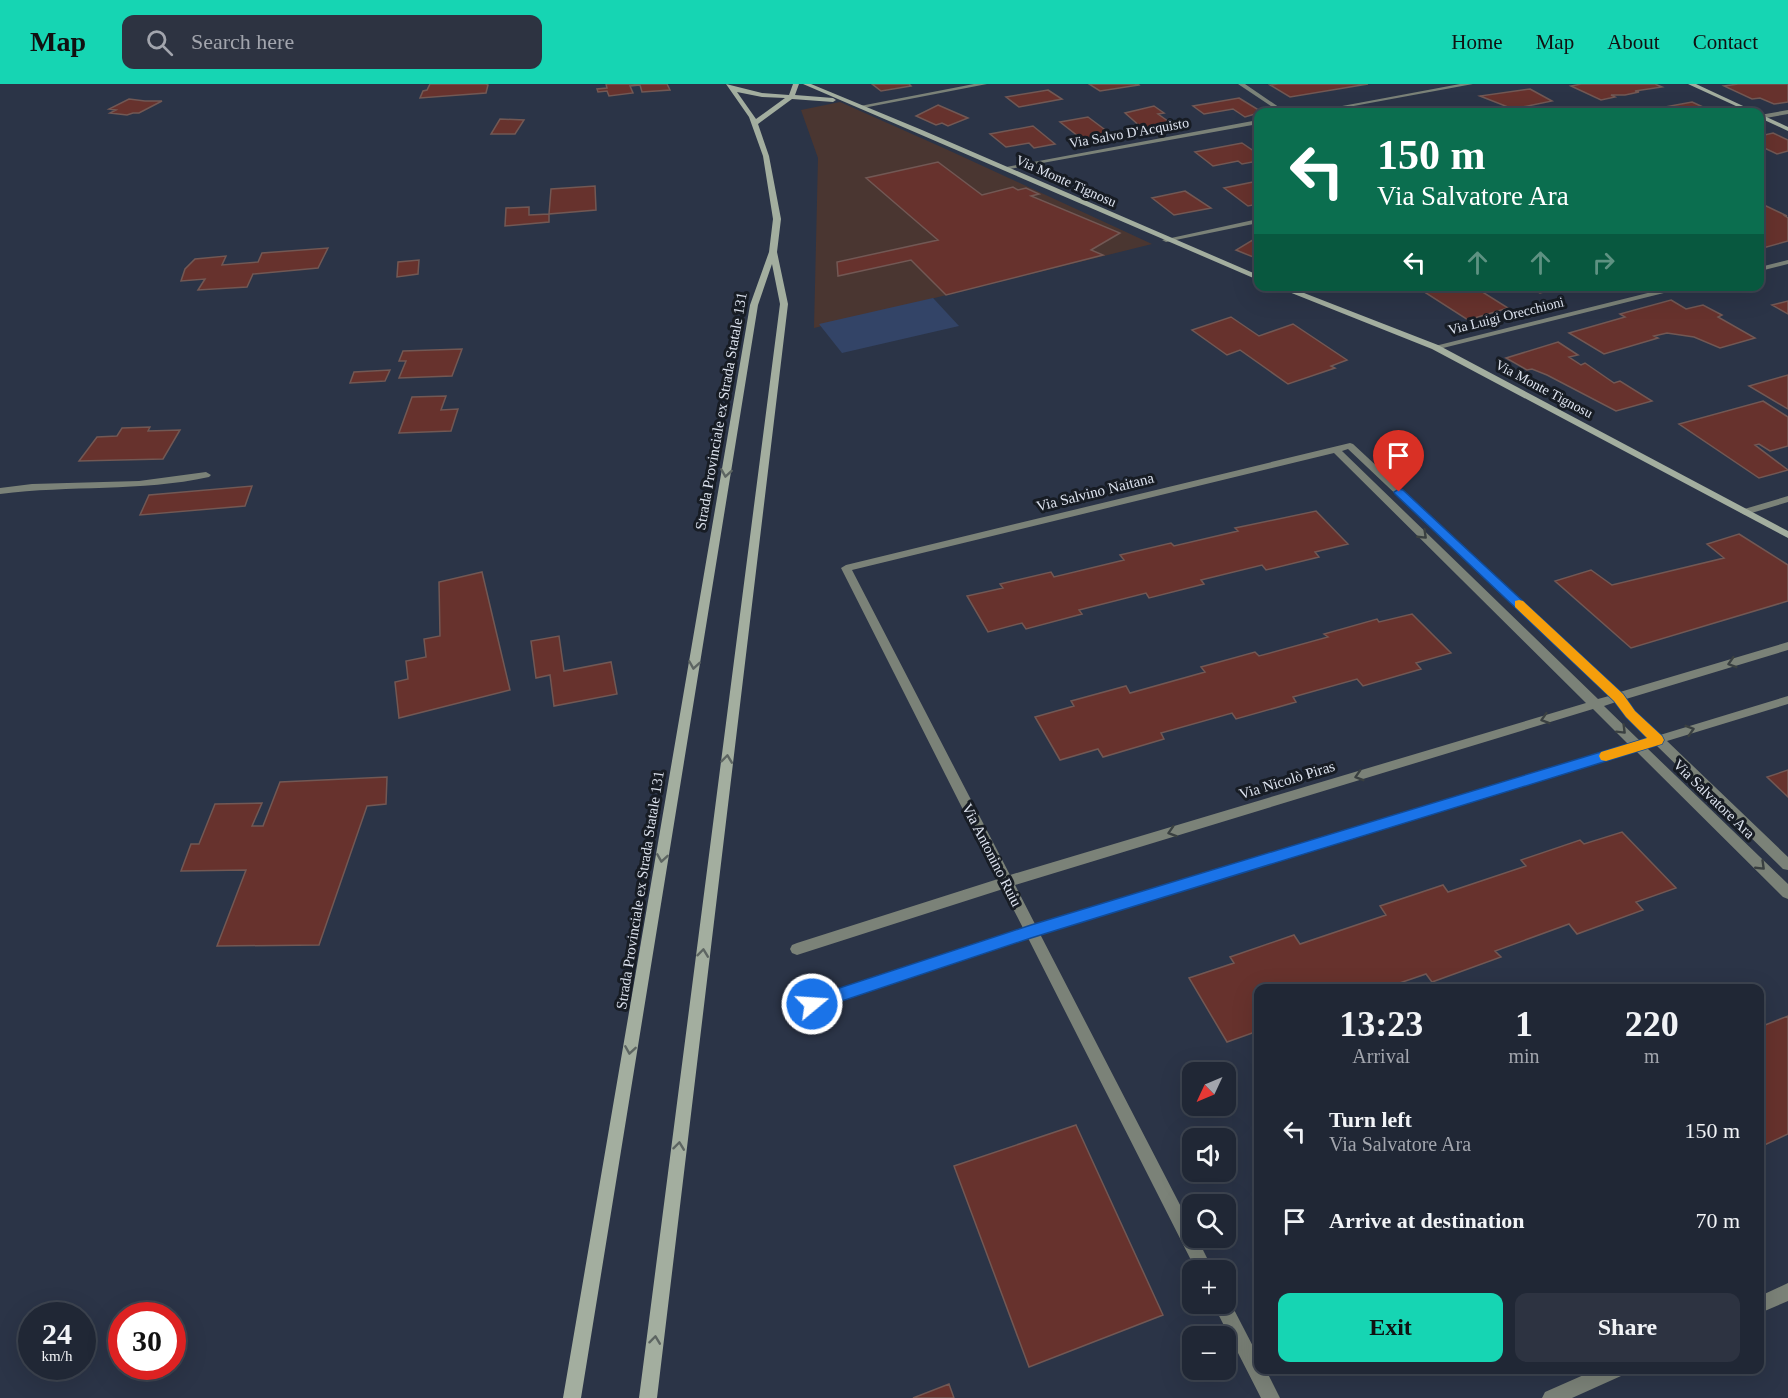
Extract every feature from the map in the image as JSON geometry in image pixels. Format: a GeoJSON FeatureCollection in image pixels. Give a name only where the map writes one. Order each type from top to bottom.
{"type":"FeatureCollection","features":[{"type":"Feature","properties":{"kind":"main road"},"geometry":{"type":"LineString","coordinates":[[648,1398],[784,304],[774,252],[777,219],[766,156],[752,117],[731,87],[746,84]]}},
{"type":"Feature","properties":{"kind":"main road"},"geometry":{"type":"LineString","coordinates":[[754,124],[792,96],[796,84]]}},
{"type":"Feature","properties":{"kind":"main road","name":"Via Monte Tignosu"},"geometry":{"type":"LineString","coordinates":[[806,84],[863,106],[1166,240],[1254,276]]}},
{"type":"Feature","properties":{"kind":"main road"},"geometry":{"type":"LineString","coordinates":[[1691,84],[1744,108]]}},
{"type":"Feature","properties":{"kind":"main road","name":"Via Monte Tignosu"},"geometry":{"type":"LineString","coordinates":[[731,87],[762,95],[824,98],[863,106]]}},
{"type":"Feature","properties":{"kind":"main road"},"geometry":{"type":"LineString","coordinates":[[1764,118],[1788,129]]}},
{"type":"Feature","properties":{"kind":"main road","name":"Strada Provinciale ex Strada Statale 131"},"geometry":{"type":"LineString","coordinates":[[572,1398],[754,305],[774,252]]}},
{"type":"Feature","properties":{"kind":"main road","name":"Via Monte Tignosu"},"geometry":{"type":"LineString","coordinates":[[1291,291],[1435,347],[1788,535]]}},
{"type":"Feature","properties":{"kind":"street"},"geometry":{"type":"LineString","coordinates":[[863,106],[984,84]]}},
{"type":"Feature","properties":{"kind":"street"},"geometry":{"type":"LineString","coordinates":[[1241,84],[1277,108]]}},
{"type":"Feature","properties":{"kind":"street"},"geometry":{"type":"LineString","coordinates":[[1335,108],[1470,84]]}},
{"type":"Feature","properties":{"kind":"street"},"geometry":{"type":"LineString","coordinates":[[1764,115],[1788,112]]}},
{"type":"Feature","properties":{"kind":"street","name":"Via Salvo D'Acquisto"},"geometry":{"type":"LineString","coordinates":[[1004,168],[1254,123]]}},
{"type":"Feature","properties":{"kind":"street"},"geometry":{"type":"LineString","coordinates":[[1166,240],[1254,222]]}},
{"type":"Feature","properties":{"kind":"street"},"geometry":{"type":"LineString","coordinates":[[1764,268],[1788,262]]}},
{"type":"Feature","properties":{"kind":"street","name":"Via Luigi Orecchioni"},"geometry":{"type":"LineString","coordinates":[[1435,347],[1667,291]]}},
{"type":"Feature","properties":{"kind":"street","name":"Via Salvino Naitana"},"geometry":{"type":"LineString","coordinates":[[846,568],[1350,446]]}},
{"type":"Feature","properties":{"kind":"street","name":"Via Salvatore Ara"},"geometry":{"type":"LineString","coordinates":[[1350,446],[1618,697],[1631,714],[1788,865]]}},
{"type":"Feature","properties":{"kind":"street","name":"Via Salvatore Ara"},"geometry":{"type":"LineString","coordinates":[[1336,450],[1788,893]]}},
{"type":"Feature","properties":{"kind":"street"},"geometry":{"type":"LineString","coordinates":[[0,491],[32,487],[139,484],[206,475]]}},
{"type":"Feature","properties":{"kind":"street"},"geometry":{"type":"LineString","coordinates":[[1745,512],[1788,499]]}},
{"type":"Feature","properties":{"kind":"street","name":"Via Antonino Ruiu"},"geometry":{"type":"LineString","coordinates":[[846,568],[1200,1260]]}},
{"type":"Feature","properties":{"kind":"street","name":"Via Nicolò Piras"},"geometry":{"type":"LineString","coordinates":[[797,949],[1006,882],[1788,646]]}},
{"type":"Feature","properties":{"kind":"street"},"geometry":{"type":"LineString","coordinates":[[812,1004],[1031,932],[1788,700]]}},
{"type":"Feature","properties":{"kind":"street"},"geometry":{"type":"LineString","coordinates":[[1764,1303],[1788,1292]]}},
{"type":"Feature","properties":{"kind":"street"},"geometry":{"type":"LineString","coordinates":[[1227,1314],[1254,1365]]}},
{"type":"Feature","properties":{"kind":"street"},"geometry":{"type":"LineString","coordinates":[[1258,1374],[1271,1398]]}},
{"type":"Feature","properties":{"kind":"street"},"geometry":{"type":"LineString","coordinates":[[1551,1398],[1606,1374]]}},
{"type":"Feature","properties":{"kind":"shaded area"},"geometry":{"type":"Polygon","coordinates":[[[840,102],[1152,244],[814,328],[818,158],[801,110],[840,102]]]}},
{"type":"Feature","properties":{"kind":"shaded area"},"geometry":{"type":"Polygon","coordinates":[[[933,298],[959,326],[842,353],[819,324],[933,298]]]}},
{"type":"Feature","properties":{"kind":"building"},"geometry":{"type":"Polygon","coordinates":[[[430,84],[488,85],[486,93],[420,98],[430,84]]]}},
{"type":"Feature","properties":{"kind":"building"},"geometry":{"type":"Polygon","coordinates":[[[606,84],[667,84],[670,90],[642,92],[640,85],[630,86],[633,93],[609,96],[607,91],[598,92],[597,89],[607,88],[606,84]]]}},
{"type":"Feature","properties":{"kind":"building"},"geometry":{"type":"Polygon","coordinates":[[[872,84],[909,84],[911,86],[881,91],[872,84]]]}},
{"type":"Feature","properties":{"kind":"building"},"geometry":{"type":"Polygon","coordinates":[[[1089,84],[1138,84],[1139,85],[1100,91],[1089,84]]]}},
{"type":"Feature","properties":{"kind":"building"},"geometry":{"type":"Polygon","coordinates":[[[1368,84],[1290,97],[1270,85],[1368,84]]]}},
{"type":"Feature","properties":{"kind":"building"},"geometry":{"type":"Polygon","coordinates":[[[1655,84],[1662,87],[1625,95],[1611,95],[1615,97],[1601,100],[1571,86],[1655,84]]]}},
{"type":"Feature","properties":{"kind":"building"},"geometry":{"type":"Polygon","coordinates":[[[1788,84],[1788,102],[1774,104],[1760,98],[1752,99],[1724,86],[1788,84]]]}},
{"type":"Feature","properties":{"kind":"building"},"geometry":{"type":"Polygon","coordinates":[[[1530,89],[1552,101],[1510,108],[1480,96],[1530,89]]]}},
{"type":"Feature","properties":{"kind":"building"},"geometry":{"type":"Polygon","coordinates":[[[1048,90],[1062,99],[1019,107],[1006,97],[1048,90]]]}},
{"type":"Feature","properties":{"kind":"building"},"geometry":{"type":"Polygon","coordinates":[[[1239,98],[1255,108],[1254,114],[1245,117],[1233,109],[1204,114],[1193,106],[1239,98]]]}},
{"type":"Feature","properties":{"kind":"building"},"geometry":{"type":"Polygon","coordinates":[[[129,99],[162,101],[139,113],[127,115],[110,113],[116,110],[109,109],[129,99]]]}},
{"type":"Feature","properties":{"kind":"building"},"geometry":{"type":"Polygon","coordinates":[[[1692,102],[1705,108],[1660,108],[1692,102]]]}},
{"type":"Feature","properties":{"kind":"building"},"geometry":{"type":"Polygon","coordinates":[[[938,105],[968,118],[948,126],[942,123],[936,125],[916,116],[938,105]]]}},
{"type":"Feature","properties":{"kind":"building"},"geometry":{"type":"Polygon","coordinates":[[[1154,106],[1164,113],[1158,114],[1172,124],[1142,128],[1125,113],[1154,106]]]}},
{"type":"Feature","properties":{"kind":"building"},"geometry":{"type":"Polygon","coordinates":[[[1088,117],[1112,135],[1083,140],[1060,122],[1088,117]]]}},
{"type":"Feature","properties":{"kind":"building"},"geometry":{"type":"Polygon","coordinates":[[[500,119],[524,120],[515,134],[491,134],[500,119]]]}},
{"type":"Feature","properties":{"kind":"building"},"geometry":{"type":"Polygon","coordinates":[[[1033,126],[1055,144],[1034,148],[1029,143],[1006,147],[990,134],[1033,126]]]}},
{"type":"Feature","properties":{"kind":"building"},"geometry":{"type":"Polygon","coordinates":[[[1773,133],[1788,140],[1788,151],[1777,154],[1764,148],[1764,135],[1773,133]]]}},
{"type":"Feature","properties":{"kind":"building"},"geometry":{"type":"Polygon","coordinates":[[[1242,143],[1254,151],[1254,162],[1242,164],[1238,161],[1213,166],[1195,152],[1242,143]]]}},
{"type":"Feature","properties":{"kind":"building"},"geometry":{"type":"Polygon","coordinates":[[[938,162],[982,195],[1013,187],[1018,190],[1026,188],[1039,194],[1031,196],[1120,233],[1091,250],[1103,255],[946,295],[911,260],[838,276],[837,262],[938,240],[866,178],[938,162]]]}},
{"type":"Feature","properties":{"kind":"building"},"geometry":{"type":"Polygon","coordinates":[[[1254,182],[1254,205],[1248,206],[1224,188],[1254,182]]]}},
{"type":"Feature","properties":{"kind":"building"},"geometry":{"type":"Polygon","coordinates":[[[595,186],[596,210],[549,214],[551,189],[595,186]]]}},
{"type":"Feature","properties":{"kind":"building"},"geometry":{"type":"Polygon","coordinates":[[[1185,191],[1211,208],[1174,215],[1152,198],[1185,191]]]}},
{"type":"Feature","properties":{"kind":"building"},"geometry":{"type":"Polygon","coordinates":[[[1764,205],[1787,216],[1785,216],[1788,218],[1788,241],[1764,248],[1764,205]]]}},
{"type":"Feature","properties":{"kind":"building"},"geometry":{"type":"Polygon","coordinates":[[[529,207],[529,215],[549,214],[549,222],[505,226],[506,208],[529,207]]]}},
{"type":"Feature","properties":{"kind":"building"},"geometry":{"type":"Polygon","coordinates":[[[1254,239],[1254,257],[1236,250],[1254,239]]]}},
{"type":"Feature","properties":{"kind":"building"},"geometry":{"type":"Polygon","coordinates":[[[328,248],[318,268],[253,274],[247,287],[198,290],[205,279],[181,281],[185,269],[195,259],[226,256],[222,265],[258,262],[262,253],[328,248]]]}},
{"type":"Feature","properties":{"kind":"building"},"geometry":{"type":"Polygon","coordinates":[[[419,260],[418,274],[397,277],[398,262],[419,260]]]}},
{"type":"Feature","properties":{"kind":"building"},"geometry":{"type":"Polygon","coordinates":[[[1423,291],[1481,291],[1508,308],[1468,320],[1423,291]]]}},
{"type":"Feature","properties":{"kind":"building"},"geometry":{"type":"Polygon","coordinates":[[[1671,300],[1686,309],[1703,305],[1722,315],[1718,317],[1755,338],[1720,348],[1694,337],[1667,333],[1654,336],[1658,338],[1604,354],[1569,333],[1625,317],[1620,314],[1671,300]]]}},
{"type":"Feature","properties":{"kind":"building"},"geometry":{"type":"Polygon","coordinates":[[[1788,301],[1788,314],[1772,305],[1788,301]]]}},
{"type":"Feature","properties":{"kind":"building"},"geometry":{"type":"Polygon","coordinates":[[[1231,317],[1259,336],[1293,324],[1347,360],[1331,366],[1335,368],[1288,384],[1240,350],[1227,355],[1192,330],[1231,317]]]}},
{"type":"Feature","properties":{"kind":"building"},"geometry":{"type":"Polygon","coordinates":[[[1558,342],[1578,355],[1569,357],[1581,365],[1585,363],[1614,383],[1620,381],[1652,401],[1616,411],[1547,375],[1532,369],[1527,370],[1506,358],[1558,342]]]}},
{"type":"Feature","properties":{"kind":"building"},"geometry":{"type":"Polygon","coordinates":[[[462,349],[452,376],[399,378],[406,361],[399,361],[403,351],[462,349]]]}},
{"type":"Feature","properties":{"kind":"building"},"geometry":{"type":"Polygon","coordinates":[[[390,370],[385,381],[350,383],[354,372],[390,370]]]}},
{"type":"Feature","properties":{"kind":"building"},"geometry":{"type":"Polygon","coordinates":[[[1788,375],[1788,409],[1749,386],[1788,375]]]}},
{"type":"Feature","properties":{"kind":"building"},"geometry":{"type":"Polygon","coordinates":[[[446,396],[441,410],[458,409],[451,431],[399,433],[412,397],[446,396]]]}},
{"type":"Feature","properties":{"kind":"building"},"geometry":{"type":"Polygon","coordinates":[[[1763,401],[1788,417],[1788,446],[1770,451],[1759,444],[1755,445],[1788,470],[1759,478],[1679,424],[1763,401]]]}},
{"type":"Feature","properties":{"kind":"building"},"geometry":{"type":"Polygon","coordinates":[[[150,427],[148,431],[180,430],[163,459],[79,461],[97,437],[117,436],[122,428],[150,427]]]}},
{"type":"Feature","properties":{"kind":"building"},"geometry":{"type":"Polygon","coordinates":[[[252,486],[245,506],[140,515],[149,495],[252,486]]]}},
{"type":"Feature","properties":{"kind":"building"},"geometry":{"type":"Polygon","coordinates":[[[1316,511],[1348,544],[1315,552],[1319,557],[1266,570],[1262,565],[1201,580],[1204,584],[1149,598],[1146,593],[1079,610],[1082,614],[1026,629],[1022,623],[988,632],[967,596],[1003,588],[1000,584],[1051,572],[1054,577],[1124,560],[1120,555],[1171,543],[1174,546],[1238,531],[1235,528],[1316,511]]]}},
{"type":"Feature","properties":{"kind":"building"},"geometry":{"type":"Polygon","coordinates":[[[1739,534],[1788,565],[1788,601],[1631,648],[1555,581],[1591,570],[1612,585],[1724,558],[1707,544],[1739,534]]]}},
{"type":"Feature","properties":{"kind":"building"},"geometry":{"type":"Polygon","coordinates":[[[482,572],[510,690],[399,718],[395,682],[408,679],[406,661],[426,657],[424,639],[440,636],[439,582],[482,572]]]}},
{"type":"Feature","properties":{"kind":"building"},"geometry":{"type":"Polygon","coordinates":[[[1412,614],[1451,653],[1416,663],[1421,669],[1363,686],[1357,679],[1293,697],[1296,702],[1236,719],[1232,713],[1161,733],[1164,739],[1103,757],[1098,749],[1060,760],[1035,717],[1074,706],[1071,701],[1126,686],[1130,693],[1205,672],[1201,667],[1255,652],[1259,656],[1328,637],[1324,634],[1377,619],[1379,622],[1412,614]]]}},
{"type":"Feature","properties":{"kind":"building"},"geometry":{"type":"Polygon","coordinates":[[[559,636],[564,671],[611,662],[617,694],[554,706],[550,675],[536,678],[531,641],[559,636]]]}},
{"type":"Feature","properties":{"kind":"building"},"geometry":{"type":"Polygon","coordinates":[[[1788,770],[1788,797],[1767,777],[1788,770]]]}},
{"type":"Feature","properties":{"kind":"building"},"geometry":{"type":"Polygon","coordinates":[[[387,777],[386,804],[367,806],[319,945],[217,946],[246,870],[181,871],[191,844],[199,844],[215,804],[262,803],[252,826],[263,826],[280,782],[387,777]]]}},
{"type":"Feature","properties":{"kind":"building"},"geometry":{"type":"Polygon","coordinates":[[[1622,832],[1676,888],[1636,902],[1643,910],[1577,934],[1569,924],[1495,951],[1501,957],[1432,982],[1426,974],[1397,984],[1254,984],[1254,1032],[1227,1042],[1189,978],[1234,963],[1230,957],[1294,935],[1300,944],[1386,915],[1380,906],[1443,885],[1448,892],[1526,866],[1521,860],[1580,840],[1584,844],[1622,832]]]}},
{"type":"Feature","properties":{"kind":"building"},"geometry":{"type":"Polygon","coordinates":[[[1788,1016],[1788,1134],[1764,1145],[1764,1025],[1788,1016]]]}},
{"type":"Feature","properties":{"kind":"building"},"geometry":{"type":"Polygon","coordinates":[[[1076,1125],[1163,1315],[1029,1367],[954,1166],[1076,1125]]]}},
{"type":"Feature","properties":{"kind":"building"},"geometry":{"type":"Polygon","coordinates":[[[949,1384],[954,1398],[913,1398],[949,1384]]]}},
{"type":"Feature","properties":{"kind":"slow traffic"},"geometry":{"type":"LineString","coordinates":[[1519,604],[1618,697],[1631,714],[1658,740],[1606,756]]}},
{"type":"Feature","properties":{"kind":"route"},"geometry":{"type":"LineString","coordinates":[[812,1004],[1031,932],[1658,740],[1631,714],[1618,697],[1399,492]]}}]}
